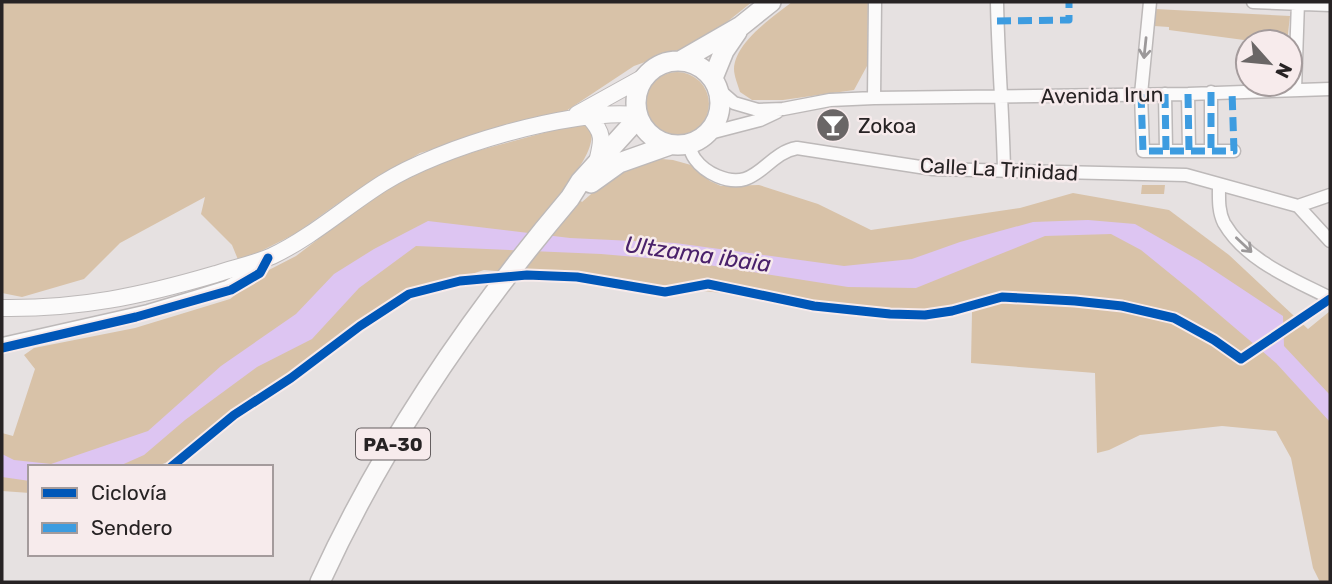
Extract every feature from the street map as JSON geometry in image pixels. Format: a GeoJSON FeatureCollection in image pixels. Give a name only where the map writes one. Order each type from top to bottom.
{"type":"FeatureCollection","features":[{"type":"Feature","properties":{"kind":"highway"},"geometry":{"type":"LineString","coordinates":[[679,144],[650,136],[637,116],[635,99],[642,78],[660,64],[682,60],[741,26],[771,2]]}},
{"type":"Feature","properties":{"kind":"highway"},"geometry":{"type":"LineString","coordinates":[[706,134],[716,121],[720,106],[716,84],[724,51],[741,26]]}},
{"type":"Feature","properties":{"kind":"highway"},"geometry":{"type":"LineString","coordinates":[[682,60],[699,66],[716,84]]}},
{"type":"Feature","properties":{"kind":"highway","name":"PA-30"},"geometry":{"type":"LineString","coordinates":[[320,582],[408,418],[478,313],[564,206],[580,182],[637,116]]}},
{"type":"Feature","properties":{"kind":"highway","name":"PA-30"},"geometry":{"type":"LineString","coordinates":[[564,206],[619,163],[706,134]]}},
{"type":"Feature","properties":{"kind":"main road"},"geometry":{"type":"LineString","coordinates":[[566,121],[642,78]]}},
{"type":"Feature","properties":{"kind":"main road"},"geometry":{"type":"LineString","coordinates":[[2,308],[51,308],[117,300],[268,258],[296,244],[383,183],[428,159],[513,132],[566,121],[608,113],[637,116]]}},
{"type":"Feature","properties":{"kind":"main road"},"geometry":{"type":"LineString","coordinates":[[589,117],[598,127],[602,139],[597,162]]}},
{"type":"Feature","properties":{"kind":"street"},"geometry":{"type":"LineString","coordinates":[[874,98],[875,2]]}},
{"type":"Feature","properties":{"kind":"street"},"geometry":{"type":"LineString","coordinates":[[997,2],[1004,171]]}},
{"type":"Feature","properties":{"kind":"street"},"geometry":{"type":"LineString","coordinates":[[1150,2],[1140,94],[1143,151],[1234,151]]}},
{"type":"Feature","properties":{"kind":"street"},"geometry":{"type":"LineString","coordinates":[[1253,2],[1330,5]]}},
{"type":"Feature","properties":{"kind":"street"},"geometry":{"type":"LineString","coordinates":[[1297,28],[1298,3]]}},
{"type":"Feature","properties":{"kind":"street"},"geometry":{"type":"LineString","coordinates":[[716,84],[734,103],[746,108],[783,109]]}},
{"type":"Feature","properties":{"kind":"street","name":"Avenida Irun"},"geometry":{"type":"LineString","coordinates":[[1304,89],[1330,89]]}},
{"type":"Feature","properties":{"kind":"street","name":"Avenida Irun"},"geometry":{"type":"LineString","coordinates":[[783,109],[830,100],[874,98],[1234,91]]}},
{"type":"Feature","properties":{"kind":"street"},"geometry":{"type":"LineString","coordinates":[[1211,92],[1211,151]]}},
{"type":"Feature","properties":{"kind":"street"},"geometry":{"type":"LineString","coordinates":[[1188,93],[1189,150]]}},
{"type":"Feature","properties":{"kind":"street"},"geometry":{"type":"LineString","coordinates":[[1165,94],[1166,150]]}},
{"type":"Feature","properties":{"kind":"street"},"geometry":{"type":"LineString","coordinates":[[706,134],[760,120],[783,109]]}},
{"type":"Feature","properties":{"kind":"street","name":"Calle La Trinidad"},"geometry":{"type":"LineString","coordinates":[[679,144],[711,173],[727,180],[745,179],[786,150],[797,148],[933,169],[1186,175],[1298,206]]}},
{"type":"Feature","properties":{"kind":"street"},"geometry":{"type":"LineString","coordinates":[[1219,185],[1219,205],[1224,222],[1240,243],[1272,269],[1330,298]]}},
{"type":"Feature","properties":{"kind":"street"},"geometry":{"type":"LineString","coordinates":[[1330,195],[1298,206],[1330,241]]}},
{"type":"Feature","properties":{"kind":"street"},"geometry":{"type":"LineString","coordinates":[[2,344],[148,311],[227,287],[268,258]]}},
{"type":"Feature","properties":{"kind":"shaded area"},"geometry":{"type":"Polygon","coordinates":[[[2,2],[752,2],[717,30],[692,45],[634,66],[563,113],[420,153],[337,204],[295,234],[239,262],[232,245],[201,214],[205,197],[120,243],[84,279],[22,297],[2,293],[2,2]]]}},
{"type":"Feature","properties":{"kind":"shaded area"},"geometry":{"type":"Polygon","coordinates":[[[792,2],[868,2],[867,66],[854,90],[783,100],[752,100],[740,92],[734,69],[741,49],[756,31],[792,2]]]}},
{"type":"Feature","properties":{"kind":"shaded area"},"geometry":{"type":"Polygon","coordinates":[[[1155,9],[1290,16],[1289,28],[1234,28],[1234,39],[1154,26],[1155,9]]]}},
{"type":"Feature","properties":{"kind":"shaded area"},"geometry":{"type":"Polygon","coordinates":[[[671,72],[683,72],[700,81],[707,92],[707,116],[700,127],[683,136],[671,136],[659,131],[650,122],[645,110],[645,98],[650,86],[659,77],[671,72]]]}},
{"type":"Feature","properties":{"kind":"shaded area"},"geometry":{"type":"Polygon","coordinates":[[[584,122],[592,130],[590,146],[584,160],[565,186],[582,202],[622,167],[650,158],[673,160],[691,165],[710,181],[721,186],[759,185],[818,204],[871,230],[1020,208],[1073,193],[1169,210],[1229,255],[1308,329],[1330,311],[1330,582],[1320,582],[1313,568],[1291,458],[1276,431],[1222,426],[1140,435],[1097,453],[1095,373],[971,363],[972,312],[985,304],[925,315],[484,270],[409,294],[185,455],[160,465],[28,465],[28,493],[2,491],[2,433],[13,436],[35,369],[24,355],[34,348],[135,328],[230,299],[265,272],[296,256],[380,192],[419,170],[480,150],[584,122]]]}},
{"type":"Feature","properties":{"kind":"shaded area"},"geometry":{"type":"Polygon","coordinates":[[[1142,185],[1165,185],[1164,194],[1141,194],[1142,185]]]}},
{"type":"Feature","properties":{"kind":"water","name":"Ultzama ibaia"},"geometry":{"type":"Polygon","coordinates":[[[1088,220],[1135,224],[1200,261],[1283,316],[1284,346],[1330,395],[1330,422],[1276,363],[1141,250],[1111,234],[1045,236],[916,288],[848,287],[683,261],[601,254],[416,246],[359,288],[312,339],[257,367],[185,420],[144,455],[122,465],[28,465],[28,481],[2,477],[2,454],[14,460],[51,464],[148,431],[221,366],[296,314],[334,274],[374,249],[428,221],[570,238],[675,243],[844,266],[912,259],[960,242],[1033,222],[1088,220]]]}},
{"type":"Feature","properties":{"kind":"marked path"},"geometry":{"type":"LineString","coordinates":[[997,21],[1069,20],[1069,2]]}},
{"type":"Feature","properties":{"kind":"marked path"},"geometry":{"type":"LineString","coordinates":[[1141,94],[1143,151],[1234,151],[1232,91]]}},
{"type":"Feature","properties":{"kind":"marked path"},"geometry":{"type":"LineString","coordinates":[[1211,92],[1211,151]]}},
{"type":"Feature","properties":{"kind":"marked path"},"geometry":{"type":"LineString","coordinates":[[1165,94],[1166,150]]}},
{"type":"Feature","properties":{"kind":"marked path"},"geometry":{"type":"LineString","coordinates":[[1188,94],[1189,150]]}},
{"type":"Feature","properties":{"kind":"cycle path"},"geometry":{"type":"LineString","coordinates":[[2,348],[136,317],[231,290],[260,273],[268,258]]}},
{"type":"Feature","properties":{"kind":"cycle path"},"geometry":{"type":"LineString","coordinates":[[173,465],[234,415],[409,294],[460,281],[527,275],[577,277],[665,292],[708,284],[814,306],[890,314],[925,315],[952,311],[1002,297],[1075,301],[1122,306],[1174,318],[1214,340],[1241,359],[1330,299]]}},
{"type":"Feature","properties":{"kind":"place","name":"Zokoa"},"geometry":{"type":"Point","coordinates":[833,125]}}]}
